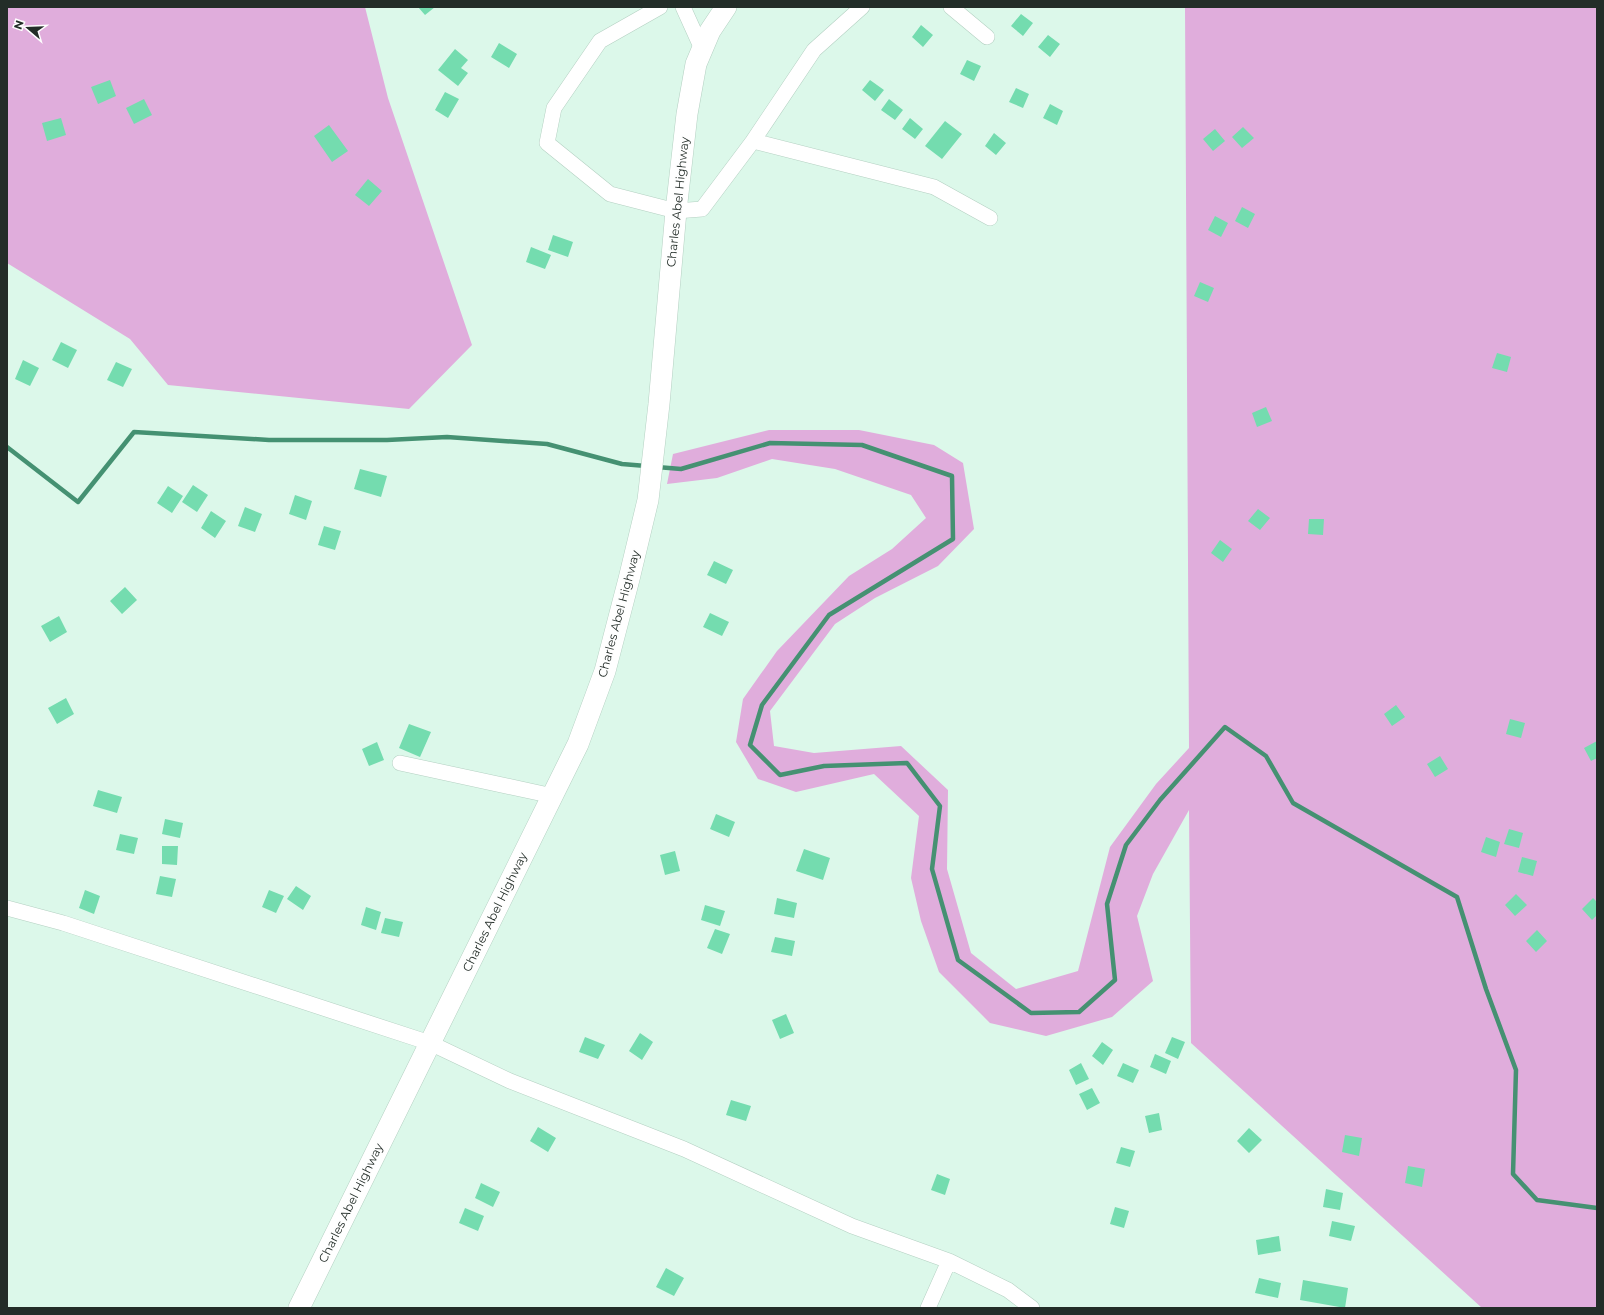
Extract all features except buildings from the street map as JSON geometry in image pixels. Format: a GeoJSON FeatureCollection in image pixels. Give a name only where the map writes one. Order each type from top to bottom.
{"type":"FeatureCollection","features":[{"type":"Feature","properties":{"kind":"main road","name":"Charles Abel Highway"},"geometry":{"type":"LineString","coordinates":[[299,1308],[578,744],[605,671],[648,500],[659,404],[676,211],[687,114],[696,64],[710,31],[726,7]]}},
{"type":"Feature","properties":{"kind":"street"},"geometry":{"type":"LineString","coordinates":[[660,7],[600,41],[554,108],[547,143],[610,194],[676,211],[702,209],[753,141],[814,50],[862,7]]}},
{"type":"Feature","properties":{"kind":"street"},"geometry":{"type":"LineString","coordinates":[[683,7],[702,49]]}},
{"type":"Feature","properties":{"kind":"street"},"geometry":{"type":"LineString","coordinates":[[951,7],[987,37]]}},
{"type":"Feature","properties":{"kind":"street"},"geometry":{"type":"LineString","coordinates":[[753,141],[934,187],[990,218]]}},
{"type":"Feature","properties":{"kind":"street"},"geometry":{"type":"LineString","coordinates":[[400,763],[553,796]]}},
{"type":"Feature","properties":{"kind":"street"},"geometry":{"type":"LineString","coordinates":[[7,908],[63,923],[430,1043],[510,1081],[684,1149],[852,1226],[949,1261],[1008,1290],[1032,1308]]}},
{"type":"Feature","properties":{"kind":"street"},"geometry":{"type":"LineString","coordinates":[[928,1308],[949,1261]]}},
{"type":"Feature","properties":{"kind":"shaded area"},"geometry":{"type":"Polygon","coordinates":[[[7,7],[365,7],[388,98],[472,345],[409,409],[168,385],[130,339],[7,263],[7,7]]]}},
{"type":"Feature","properties":{"kind":"shaded area"},"geometry":{"type":"Polygon","coordinates":[[[1185,7],[1597,7],[1597,1308],[1482,1308],[1191,1043],[1189,810],[1153,874],[1137,916],[1153,981],[1112,1017],[1046,1036],[990,1023],[939,972],[921,921],[911,878],[919,816],[874,774],[796,792],[758,779],[736,742],[743,699],[777,651],[849,576],[892,549],[926,518],[911,495],[835,469],[772,459],[717,478],[667,484],[673,454],[769,430],[859,430],[934,445],[963,463],[974,529],[938,566],[875,598],[835,624],[770,711],[774,746],[814,753],[901,746],[948,790],[947,869],[971,953],[1016,989],[1078,971],[1110,847],[1156,784],[1189,748],[1185,7]]]}},
{"type":"Feature","properties":{"kind":"waterway"},"geometry":{"type":"LineString","coordinates":[[7,447],[78,502],[134,432],[269,440],[387,440],[447,437],[547,444],[622,464],[646,466]]}},
{"type":"Feature","properties":{"kind":"waterway"},"geometry":{"type":"LineString","coordinates":[[657,467],[681,469],[770,443],[862,445],[952,476],[953,539],[829,615],[762,705],[750,745],[780,775],[824,766],[907,763],[940,806],[932,869],[958,960],[1031,1013],[1079,1012],[1115,980],[1107,904],[1126,845],[1160,800],[1225,727],[1266,756],[1293,803],[1457,897],[1486,989],[1516,1070],[1513,1174],[1537,1200],[1597,1208]]}}]}
